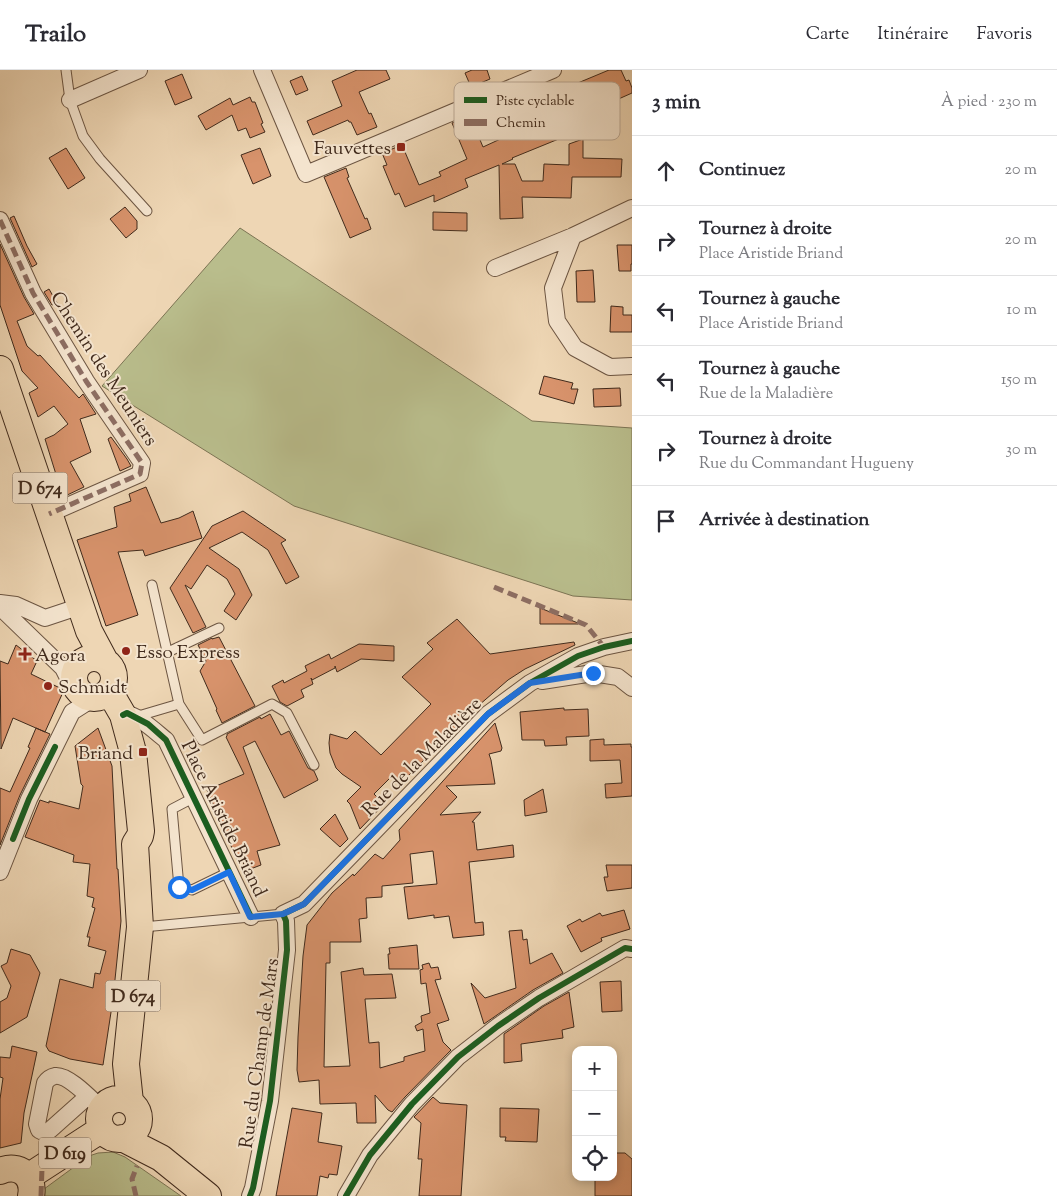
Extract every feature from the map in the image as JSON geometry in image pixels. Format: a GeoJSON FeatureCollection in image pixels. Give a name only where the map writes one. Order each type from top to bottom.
{"type":"FeatureCollection","features":[{"type":"Feature","properties":{"kind":"main road","name":"D 674"},"geometry":{"type":"LineString","coordinates":[[0,369],[89,631],[85,653],[93,692],[133,752],[141,831],[135,844],[140,927],[126,1064],[113,1114]]}},
{"type":"Feature","properties":{"kind":"main road"},"geometry":{"type":"LineString","coordinates":[[113,1114],[161,1158],[208,1196]]}},
{"type":"Feature","properties":{"kind":"main road","name":"D 619"},"geometry":{"type":"LineString","coordinates":[[30,1187],[113,1114]]}},
{"type":"Feature","properties":{"kind":"main road"},"geometry":{"type":"LineString","coordinates":[[0,1171],[6,1168],[19,1169],[24,1173],[30,1187]]}},
{"type":"Feature","properties":{"kind":"street"},"geometry":{"type":"LineString","coordinates":[[70,100],[139,70]]}},
{"type":"Feature","properties":{"kind":"street"},"geometry":{"type":"LineString","coordinates":[[262,70],[306,174],[454,111]]}},
{"type":"Feature","properties":{"kind":"street"},"geometry":{"type":"LineString","coordinates":[[524,82],[552,70]]}},
{"type":"Feature","properties":{"kind":"street"},"geometry":{"type":"LineString","coordinates":[[495,268],[573,236],[632,208]]}},
{"type":"Feature","properties":{"kind":"street","name":"Chemin des Meuniers"},"geometry":{"type":"LineString","coordinates":[[0,220],[34,293],[86,380],[142,463],[140,474],[49,514]]}},
{"type":"Feature","properties":{"kind":"street"},"geometry":{"type":"LineString","coordinates":[[573,236],[553,288],[557,321],[575,348],[610,367],[632,366]]}},
{"type":"Feature","properties":{"kind":"street"},"geometry":{"type":"LineString","coordinates":[[0,603],[16,605],[45,618],[81,606]]}},
{"type":"Feature","properties":{"kind":"street","name":"Place Aristide Briand"},"geometry":{"type":"LineString","coordinates":[[0,607],[93,692],[148,724],[166,740],[250,917]]}},
{"type":"Feature","properties":{"kind":"street","name":"Rue de la Maladière"},"geometry":{"type":"LineString","coordinates":[[283,914],[304,904],[488,714],[530,683],[578,656],[632,640]]}},
{"type":"Feature","properties":{"kind":"street"},"geometry":{"type":"LineString","coordinates":[[530,683],[593,673],[618,677],[632,688]]}},
{"type":"Feature","properties":{"kind":"street"},"geometry":{"type":"LineString","coordinates":[[0,872],[29,800],[56,748],[93,692]]}},
{"type":"Feature","properties":{"kind":"street","name":"Rue du Champ de Mars"},"geometry":{"type":"LineString","coordinates":[[250,1196],[270,1101],[287,950],[286,921],[283,914]]}},
{"type":"Feature","properties":{"kind":"street"},"geometry":{"type":"LineString","coordinates":[[346,1196],[370,1155],[412,1104],[458,1057],[498,1026],[539,998],[625,948],[632,949]]}},
{"type":"Feature","properties":{"kind":"lane"},"geometry":{"type":"LineString","coordinates":[[66,70],[70,100],[83,136],[100,159],[147,211]]}},
{"type":"Feature","properties":{"kind":"lane"},"geometry":{"type":"LineString","coordinates":[[152,585],[179,704],[202,740],[272,704],[287,713],[314,764]]}},
{"type":"Feature","properties":{"kind":"lane"},"geometry":{"type":"LineString","coordinates":[[168,652],[219,628]]}},
{"type":"Feature","properties":{"kind":"lane"},"geometry":{"type":"LineString","coordinates":[[93,692],[179,704]]}},
{"type":"Feature","properties":{"kind":"lane"},"geometry":{"type":"LineString","coordinates":[[193,798],[172,809],[179,887],[192,890],[229,872]]}},
{"type":"Feature","properties":{"kind":"lane","name":"Place Aristide Briand"},"geometry":{"type":"LineString","coordinates":[[140,927],[283,914]]}},
{"type":"Feature","properties":{"kind":"green space"},"geometry":{"type":"Polygon","coordinates":[[[240,228],[532,421],[632,428],[632,600],[573,596],[294,506],[102,386],[240,228]]]}},
{"type":"Feature","properties":{"kind":"green space"},"geometry":{"type":"Polygon","coordinates":[[[113,1152],[125,1157],[181,1196],[37,1196],[89,1156],[113,1152]]]}},
{"type":"Feature","properties":{"kind":"building"},"geometry":{"type":"Polygon","coordinates":[[[357,70],[386,70],[390,79],[359,92],[377,127],[357,135],[351,122],[348,120],[313,135],[307,121],[342,106],[332,81],[357,70]]]}},
{"type":"Feature","properties":{"kind":"building"},"geometry":{"type":"Polygon","coordinates":[[[472,70],[487,70],[490,79],[483,82],[469,82],[465,73],[472,70]]]}},
{"type":"Feature","properties":{"kind":"building"},"geometry":{"type":"Polygon","coordinates":[[[609,70],[621,70],[626,81],[629,80],[632,93],[620,98],[620,82],[580,82],[609,70]]]}},
{"type":"Feature","properties":{"kind":"building"},"geometry":{"type":"Polygon","coordinates":[[[182,74],[192,98],[175,105],[165,81],[182,74]]]}},
{"type":"Feature","properties":{"kind":"building"},"geometry":{"type":"Polygon","coordinates":[[[302,76],[308,90],[296,95],[290,81],[302,76]]]}},
{"type":"Feature","properties":{"kind":"building"},"geometry":{"type":"Polygon","coordinates":[[[250,97],[252,102],[255,102],[265,132],[250,138],[246,128],[238,131],[232,115],[206,130],[198,116],[230,98],[233,105],[250,97]]]}},
{"type":"Feature","properties":{"kind":"building"},"geometry":{"type":"Polygon","coordinates":[[[459,140],[480,140],[483,147],[498,140],[556,140],[502,164],[515,164],[522,181],[543,181],[544,164],[569,165],[569,144],[583,140],[583,158],[622,159],[621,177],[572,177],[571,198],[522,197],[523,218],[500,219],[499,165],[465,179],[468,187],[434,202],[434,195],[405,207],[399,193],[395,195],[383,166],[387,165],[382,153],[402,145],[419,185],[441,176],[439,172],[467,159],[459,140]]]}},
{"type":"Feature","properties":{"kind":"building"},"geometry":{"type":"Polygon","coordinates":[[[66,148],[85,178],[68,189],[49,158],[66,148]]]}},
{"type":"Feature","properties":{"kind":"building"},"geometry":{"type":"Polygon","coordinates":[[[260,148],[271,176],[253,184],[241,155],[260,148]]]}},
{"type":"Feature","properties":{"kind":"building"},"geometry":{"type":"Polygon","coordinates":[[[346,168],[349,177],[347,178],[371,229],[350,238],[324,177],[346,168]]]}},
{"type":"Feature","properties":{"kind":"building"},"geometry":{"type":"Polygon","coordinates":[[[125,207],[137,221],[137,229],[126,238],[110,219],[125,207]]]}},
{"type":"Feature","properties":{"kind":"building"},"geometry":{"type":"Polygon","coordinates":[[[433,212],[467,213],[467,231],[433,230],[433,212]]]}},
{"type":"Feature","properties":{"kind":"building"},"geometry":{"type":"Polygon","coordinates":[[[14,216],[37,264],[32,267],[10,218],[14,216]]]}},
{"type":"Feature","properties":{"kind":"building"},"geometry":{"type":"Polygon","coordinates":[[[0,244],[24,297],[34,314],[17,321],[27,346],[38,356],[40,355],[79,398],[83,394],[96,414],[80,419],[91,452],[70,462],[84,487],[63,497],[45,439],[54,435],[68,424],[54,406],[38,417],[29,393],[38,388],[22,371],[0,305],[0,244]]]}},
{"type":"Feature","properties":{"kind":"building"},"geometry":{"type":"Polygon","coordinates":[[[617,245],[632,245],[631,271],[619,271],[617,245]]]}},
{"type":"Feature","properties":{"kind":"building"},"geometry":{"type":"Polygon","coordinates":[[[593,270],[595,302],[577,302],[576,271],[593,270]]]}},
{"type":"Feature","properties":{"kind":"building"},"geometry":{"type":"Polygon","coordinates":[[[49,289],[57,303],[52,305],[44,292],[49,289]]]}},
{"type":"Feature","properties":{"kind":"building"},"geometry":{"type":"Polygon","coordinates":[[[611,306],[623,307],[623,315],[632,315],[632,332],[610,332],[611,306]]]}},
{"type":"Feature","properties":{"kind":"building"},"geometry":{"type":"Polygon","coordinates":[[[544,376],[573,383],[571,389],[578,389],[574,404],[539,394],[544,376]]]}},
{"type":"Feature","properties":{"kind":"building"},"geometry":{"type":"Polygon","coordinates":[[[620,388],[621,406],[594,407],[593,389],[620,388]]]}},
{"type":"Feature","properties":{"kind":"building"},"geometry":{"type":"Polygon","coordinates":[[[111,437],[131,466],[120,471],[108,439],[111,437]]]}},
{"type":"Feature","properties":{"kind":"building"},"geometry":{"type":"Polygon","coordinates":[[[146,487],[161,523],[179,518],[193,511],[202,538],[145,556],[143,550],[118,552],[138,615],[106,626],[77,540],[117,527],[114,507],[131,501],[129,494],[146,487]]]}},
{"type":"Feature","properties":{"kind":"building"},"geometry":{"type":"Polygon","coordinates":[[[243,511],[286,540],[281,543],[299,577],[286,584],[268,550],[242,532],[209,548],[239,569],[252,595],[236,620],[224,611],[235,594],[227,579],[207,565],[191,589],[185,585],[206,627],[193,633],[170,588],[212,526],[243,511]]]}},
{"type":"Feature","properties":{"kind":"building"},"geometry":{"type":"Polygon","coordinates":[[[540,608],[578,623],[578,624],[540,624],[540,608]]]}},
{"type":"Feature","properties":{"kind":"building"},"geometry":{"type":"Polygon","coordinates":[[[457,619],[490,654],[574,642],[575,645],[525,669],[508,680],[478,706],[401,783],[393,775],[374,794],[384,804],[360,829],[347,801],[361,787],[336,768],[330,753],[330,734],[347,739],[355,731],[381,755],[431,704],[402,677],[433,649],[427,643],[457,619]]]}},
{"type":"Feature","properties":{"kind":"building"},"geometry":{"type":"Polygon","coordinates":[[[219,637],[255,706],[222,723],[200,671],[206,661],[198,645],[212,638],[219,637]]]}},
{"type":"Feature","properties":{"kind":"building"},"geometry":{"type":"Polygon","coordinates":[[[359,644],[394,646],[394,661],[361,659],[337,672],[335,666],[335,668],[312,680],[311,678],[313,684],[301,690],[304,697],[287,706],[280,702],[272,686],[283,680],[284,683],[307,671],[305,666],[329,654],[331,659],[359,644]]]}},
{"type":"Feature","properties":{"kind":"building"},"geometry":{"type":"Polygon","coordinates":[[[16,645],[37,661],[31,674],[64,690],[45,732],[13,718],[1,749],[0,661],[8,664],[16,645]]]}},
{"type":"Feature","properties":{"kind":"building"},"geometry":{"type":"Polygon","coordinates":[[[564,708],[564,710],[588,709],[589,736],[566,737],[567,745],[545,746],[544,740],[522,740],[520,712],[564,708]]]}},
{"type":"Feature","properties":{"kind":"building"},"geometry":{"type":"Polygon","coordinates":[[[270,714],[281,735],[289,731],[308,768],[314,771],[318,780],[284,798],[255,741],[243,747],[280,845],[257,851],[261,865],[245,871],[243,861],[238,862],[207,790],[244,774],[226,737],[227,734],[270,714]]]}},
{"type":"Feature","properties":{"kind":"building"},"geometry":{"type":"Polygon","coordinates":[[[495,723],[502,748],[501,751],[489,754],[495,784],[446,786],[457,797],[440,815],[481,812],[472,822],[474,822],[477,850],[513,845],[514,857],[469,862],[475,923],[483,922],[484,935],[453,938],[449,916],[434,918],[434,915],[408,919],[404,887],[437,884],[433,851],[410,854],[413,883],[382,886],[382,897],[366,898],[367,918],[359,919],[361,942],[330,942],[330,963],[326,963],[324,1067],[350,1066],[341,972],[363,968],[364,975],[392,974],[396,998],[365,999],[369,1043],[379,1042],[380,1068],[404,1061],[404,1057],[425,1051],[423,1029],[417,1031],[415,1026],[422,1022],[421,1016],[430,1013],[426,983],[421,984],[420,970],[423,969],[422,965],[429,963],[431,968],[438,967],[441,979],[435,980],[449,1020],[437,1024],[443,1042],[451,1050],[392,1112],[375,1095],[376,1123],[357,1123],[356,1103],[320,1104],[319,1080],[299,1082],[297,1070],[298,1037],[303,956],[307,925],[332,893],[353,874],[354,876],[375,854],[383,859],[400,840],[399,830],[495,723]]]}},
{"type":"Feature","properties":{"kind":"building"},"geometry":{"type":"Polygon","coordinates":[[[36,728],[50,734],[20,795],[0,845],[0,788],[10,792],[30,748],[28,747],[36,728]]]}},
{"type":"Feature","properties":{"kind":"building"},"geometry":{"type":"Polygon","coordinates":[[[98,728],[112,766],[121,921],[113,999],[103,1065],[70,1059],[49,1051],[46,1046],[60,979],[93,988],[95,973],[100,974],[106,951],[88,946],[90,937],[87,937],[95,908],[92,907],[94,898],[87,896],[90,864],[73,862],[74,855],[25,837],[40,800],[79,809],[83,786],[81,784],[75,746],[98,728]]]}},
{"type":"Feature","properties":{"kind":"building"},"geometry":{"type":"Polygon","coordinates":[[[604,739],[604,745],[631,744],[632,796],[606,798],[605,784],[622,783],[620,760],[590,761],[590,740],[604,739]]]}},
{"type":"Feature","properties":{"kind":"building"},"geometry":{"type":"Polygon","coordinates":[[[543,789],[547,812],[525,816],[524,800],[543,789]]]}},
{"type":"Feature","properties":{"kind":"building"},"geometry":{"type":"Polygon","coordinates":[[[335,814],[348,839],[340,847],[320,829],[335,814]]]}},
{"type":"Feature","properties":{"kind":"building"},"geometry":{"type":"Polygon","coordinates":[[[606,865],[632,865],[632,888],[607,891],[604,877],[608,877],[606,865]]]}},
{"type":"Feature","properties":{"kind":"building"},"geometry":{"type":"Polygon","coordinates":[[[624,910],[630,929],[601,938],[602,941],[581,952],[567,926],[580,919],[582,922],[600,913],[602,916],[624,910]]]}},
{"type":"Feature","properties":{"kind":"building"},"geometry":{"type":"Polygon","coordinates":[[[522,930],[523,940],[527,939],[530,964],[552,953],[563,973],[533,990],[484,1024],[471,983],[485,998],[516,988],[509,931],[522,930]]]}},
{"type":"Feature","properties":{"kind":"building"},"geometry":{"type":"Polygon","coordinates":[[[417,945],[419,969],[389,969],[389,948],[417,945]]]}},
{"type":"Feature","properties":{"kind":"building"},"geometry":{"type":"Polygon","coordinates":[[[11,949],[30,955],[40,973],[27,1017],[0,1033],[0,1002],[7,998],[11,986],[1,966],[7,963],[11,949]]]}},
{"type":"Feature","properties":{"kind":"building"},"geometry":{"type":"Polygon","coordinates":[[[621,981],[622,1011],[602,1012],[600,982],[621,981]]]}},
{"type":"Feature","properties":{"kind":"building"},"geometry":{"type":"Polygon","coordinates":[[[569,992],[574,1027],[562,1030],[563,1038],[521,1044],[522,1061],[504,1063],[504,1034],[544,1006],[569,992]]]}},
{"type":"Feature","properties":{"kind":"building"},"geometry":{"type":"Polygon","coordinates":[[[12,1046],[37,1052],[24,1113],[21,1143],[0,1148],[0,1099],[3,1078],[0,1077],[0,1057],[10,1058],[12,1046]]]}},
{"type":"Feature","properties":{"kind":"building"},"geometry":{"type":"Polygon","coordinates":[[[433,1097],[440,1103],[467,1105],[461,1196],[419,1196],[422,1159],[418,1159],[421,1123],[414,1117],[433,1097]]]}},
{"type":"Feature","properties":{"kind":"building"},"geometry":{"type":"Polygon","coordinates":[[[292,1108],[322,1113],[318,1142],[342,1146],[337,1175],[329,1174],[328,1178],[320,1176],[317,1196],[276,1196],[292,1108]]]}},
{"type":"Feature","properties":{"kind":"building"},"geometry":{"type":"Polygon","coordinates":[[[500,1108],[539,1109],[537,1142],[505,1141],[506,1137],[500,1137],[500,1108]]]}},
{"type":"Feature","properties":{"kind":"building"},"geometry":{"type":"Polygon","coordinates":[[[617,1153],[625,1153],[632,1159],[632,1196],[595,1196],[595,1181],[617,1181],[617,1153]]]}},
{"type":"Feature","properties":{"kind":"marked path"},"geometry":{"type":"LineString","coordinates":[[0,220],[33,293],[86,381],[142,463],[140,474],[49,514]]}},
{"type":"Feature","properties":{"kind":"marked path"},"geometry":{"type":"LineString","coordinates":[[494,587],[586,625],[604,647]]}},
{"type":"Feature","properties":{"kind":"marked path"},"geometry":{"type":"LineString","coordinates":[[136,1196],[132,1179],[137,1166]]}},
{"type":"Feature","properties":{"kind":"marked path"},"geometry":{"type":"LineString","coordinates":[[41,1196],[42,1168]]}},
{"type":"Feature","properties":{"kind":"cycle path"},"geometry":{"type":"LineString","coordinates":[[250,1196],[270,1101],[287,950],[286,921],[283,914],[304,904],[488,714],[530,683],[578,656],[604,647],[632,641]]}},
{"type":"Feature","properties":{"kind":"cycle path"},"geometry":{"type":"LineString","coordinates":[[123,715],[127,713],[148,724],[166,740],[251,917]]}},
{"type":"Feature","properties":{"kind":"cycle path"},"geometry":{"type":"LineString","coordinates":[[13,839],[29,799],[55,747]]}},
{"type":"Feature","properties":{"kind":"cycle path"},"geometry":{"type":"LineString","coordinates":[[346,1196],[370,1155],[412,1104],[458,1057],[498,1026],[539,998],[625,948],[632,949]]}},
{"type":"Feature","properties":{"kind":"place","name":"Fauvettes"},"geometry":{"type":"Point","coordinates":[401,147]}},
{"type":"Feature","properties":{"kind":"place","name":"Esso Express"},"geometry":{"type":"Point","coordinates":[126,651]}},
{"type":"Feature","properties":{"kind":"place","name":"Agora"},"geometry":{"type":"Point","coordinates":[25,654]}},
{"type":"Feature","properties":{"kind":"place","name":"Schmidt"},"geometry":{"type":"Point","coordinates":[48,686]}},
{"type":"Feature","properties":{"kind":"place","name":"Briand"},"geometry":{"type":"Point","coordinates":[143,752]}},
{"type":"Feature","properties":{"kind":"route"},"geometry":{"type":"LineString","coordinates":[[179,887],[192,890],[229,872],[250,917],[283,914],[304,904],[488,714],[530,683],[593,673]]}}]}
